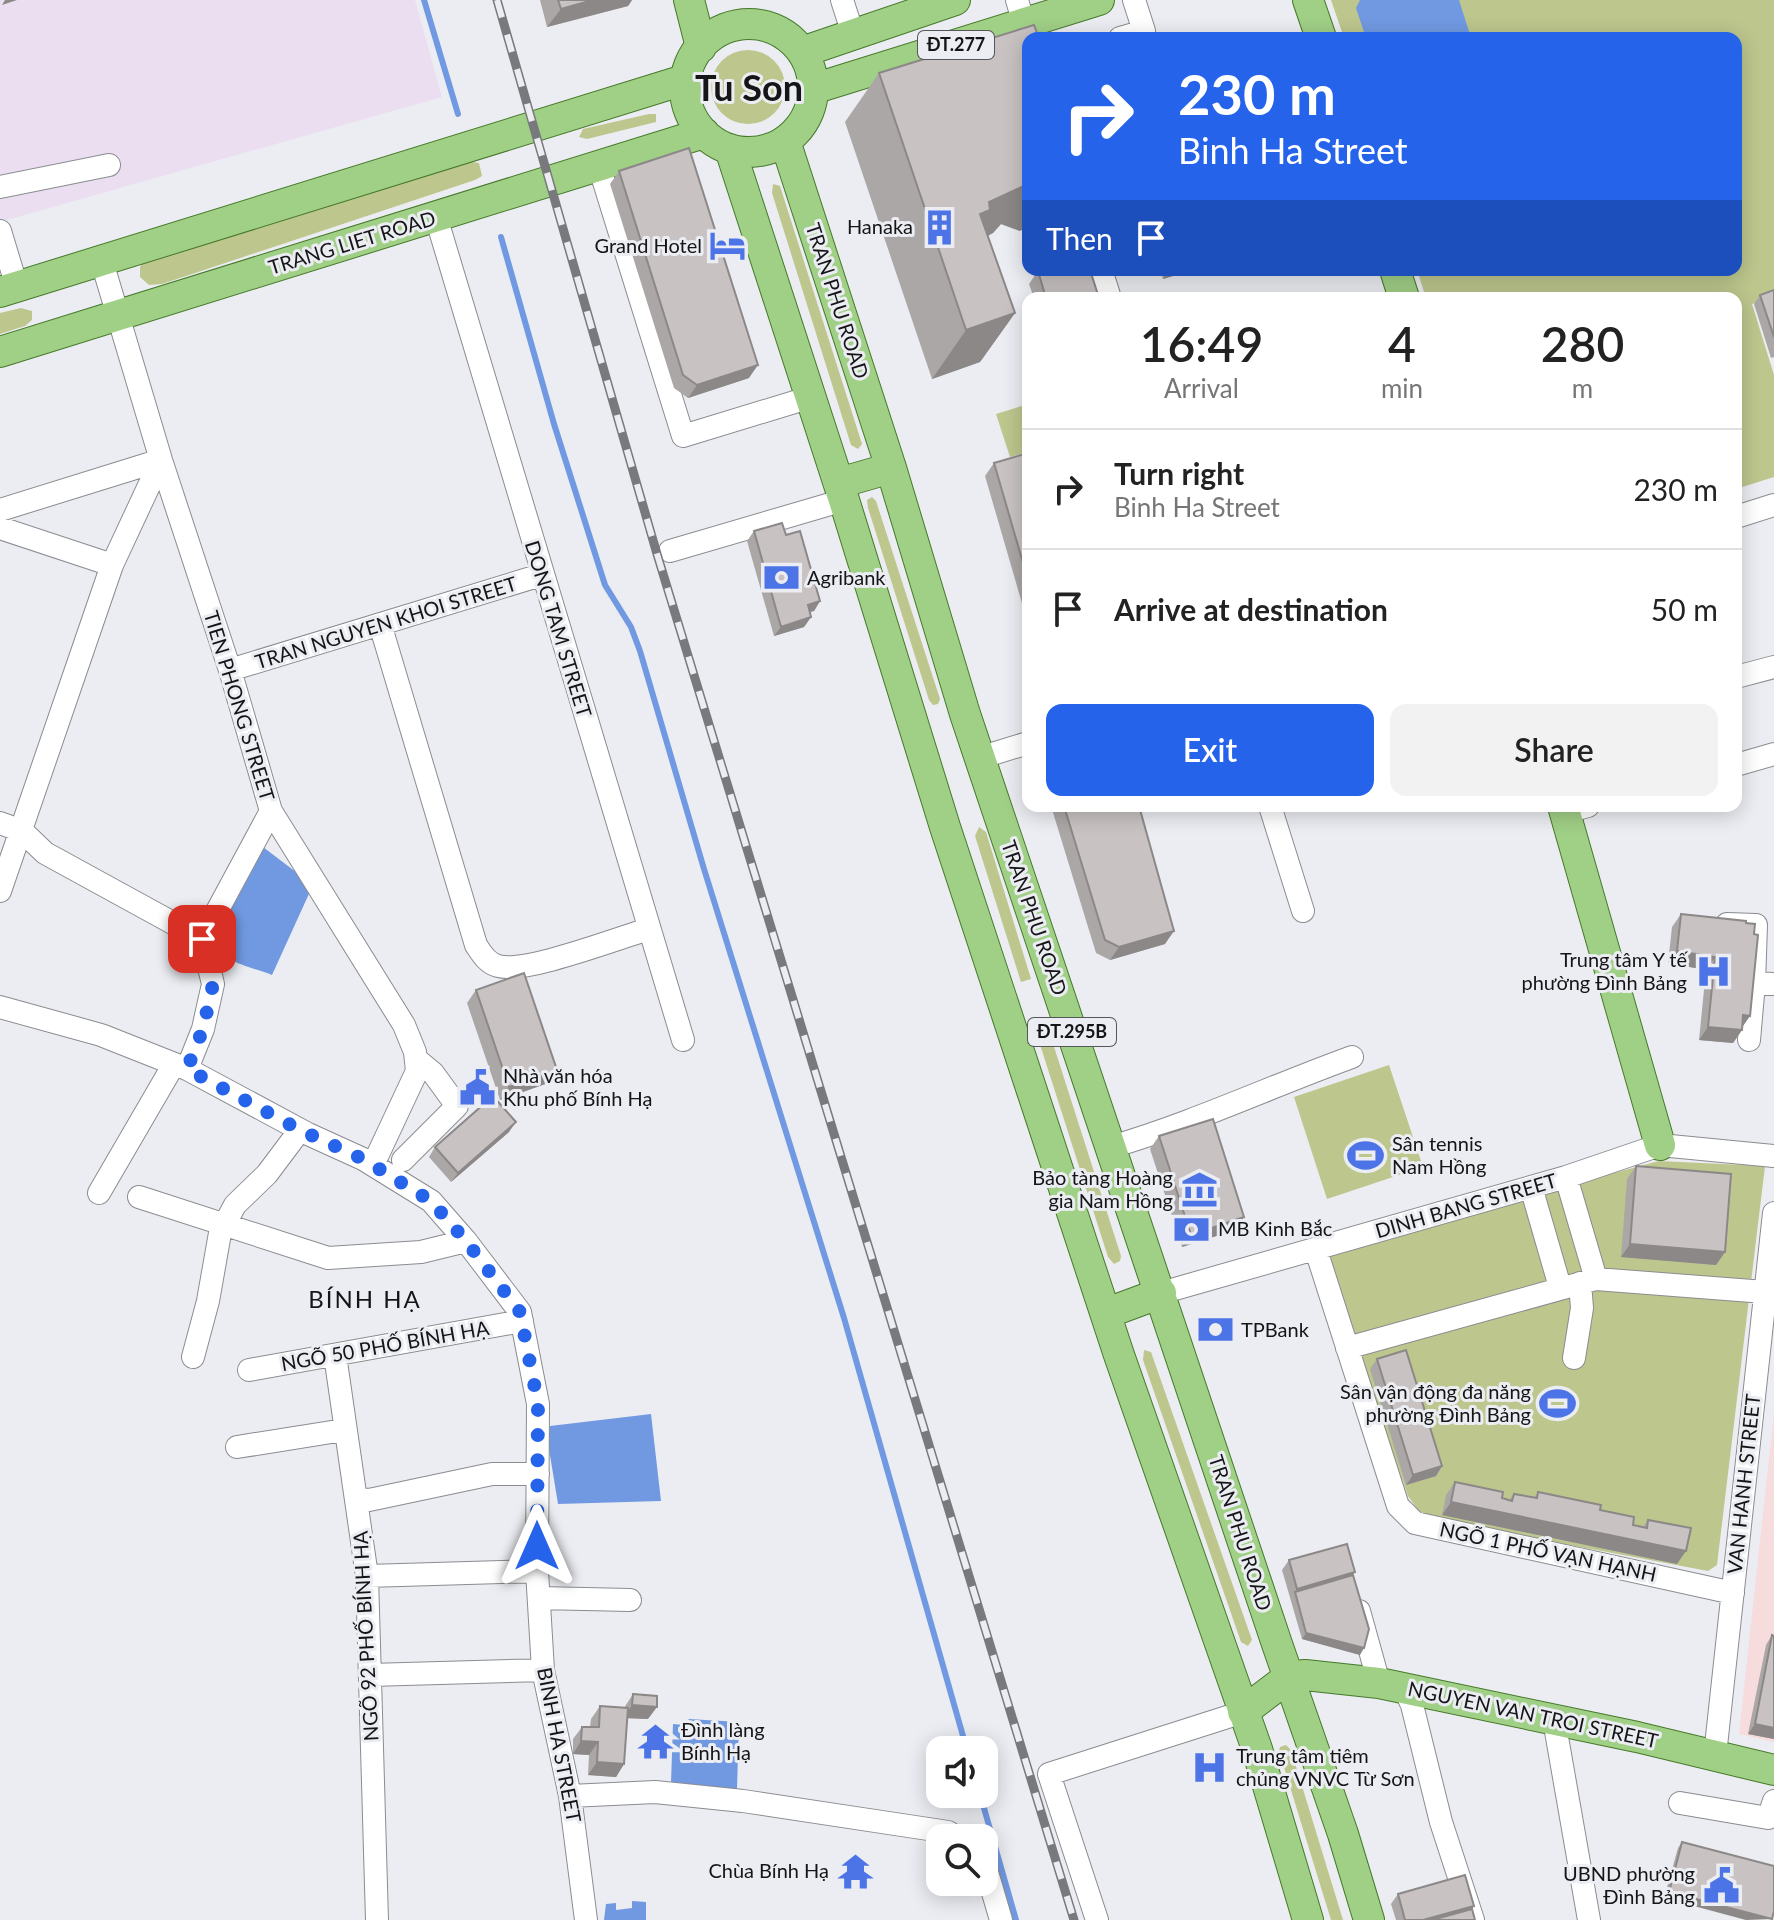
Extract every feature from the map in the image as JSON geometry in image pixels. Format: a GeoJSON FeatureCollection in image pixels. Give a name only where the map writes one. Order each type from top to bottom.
{"type":"FeatureCollection","features":[{"type":"Feature","properties":{"kind":"main road"},"geometry":{"type":"LineString","coordinates":[[689,0],[701,47]]}},
{"type":"Feature","properties":{"kind":"main road","name":"ĐT.277"},"geometry":{"type":"LineString","coordinates":[[802,52],[955,0]]}},
{"type":"Feature","properties":{"kind":"main road","name":"ĐT.277"},"geometry":{"type":"LineString","coordinates":[[813,89],[1023,21],[1099,0]]}},
{"type":"Feature","properties":{"kind":"main road"},"geometry":{"type":"LineString","coordinates":[[1308,0],[1319,32]]}},
{"type":"Feature","properties":{"kind":"main road"},"geometry":{"type":"LineString","coordinates":[[747,12],[791,40],[802,52],[811,73],[813,89],[805,119],[785,141],[761,151],[730,149],[704,133],[689,108],[687,79],[692,61],[701,47],[747,12]]}},
{"type":"Feature","properties":{"kind":"main road"},"geometry":{"type":"LineString","coordinates":[[8,290],[687,79]]}},
{"type":"Feature","properties":{"kind":"main road","name":"TRANG LIET ROAD"},"geometry":{"type":"LineString","coordinates":[[0,352],[704,133]]}},
{"type":"Feature","properties":{"kind":"main road","name":"TRAN PHU ROAD"},"geometry":{"type":"LineString","coordinates":[[785,141],[891,468],[979,758],[1369,1920]]}},
{"type":"Feature","properties":{"kind":"main road","name":"ĐT.295B"},"geometry":{"type":"LineString","coordinates":[[730,149],[842,492],[929,775],[1107,1313],[1257,1749],[1308,1920]]}},
{"type":"Feature","properties":{"kind":"main road"},"geometry":{"type":"LineString","coordinates":[[842,492],[891,468]]}},
{"type":"Feature","properties":{"kind":"main road"},"geometry":{"type":"LineString","coordinates":[[929,775],[979,758]]}},
{"type":"Feature","properties":{"kind":"main road"},"geometry":{"type":"LineString","coordinates":[[1573,812],[1660,1145]]}},
{"type":"Feature","properties":{"kind":"main road"},"geometry":{"type":"LineString","coordinates":[[1107,1313],[1161,1293]]}},
{"type":"Feature","properties":{"kind":"main road","name":"NGUYEN VAN TROI STREET"},"geometry":{"type":"LineString","coordinates":[[1289,1677],[1305,1675],[1391,1685],[1774,1770]]}},
{"type":"Feature","properties":{"kind":"main road"},"geometry":{"type":"LineString","coordinates":[[1243,1712],[1289,1677]]}},
{"type":"Feature","properties":{"kind":"street"},"geometry":{"type":"LineString","coordinates":[[842,0],[853,34]]}},
{"type":"Feature","properties":{"kind":"street"},"geometry":{"type":"LineString","coordinates":[[1134,0],[1144,31],[1141,32]]}},
{"type":"Feature","properties":{"kind":"street"},"geometry":{"type":"LineString","coordinates":[[1,183],[109,165]]}},
{"type":"Feature","properties":{"kind":"street"},"geometry":{"type":"LineString","coordinates":[[599,166],[683,436],[811,397]]}},
{"type":"Feature","properties":{"kind":"street","name":"DONG TAM STREET"},"geometry":{"type":"LineString","coordinates":[[436,217],[683,1040]]}},
{"type":"Feature","properties":{"kind":"street"},"geometry":{"type":"LineString","coordinates":[[0,231],[8,290]]}},
{"type":"Feature","properties":{"kind":"street","name":"TIEN PHONG STREET"},"geometry":{"type":"LineString","coordinates":[[102,262],[271,811],[404,1025],[416,1059]]}},
{"type":"Feature","properties":{"kind":"street"},"geometry":{"type":"LineString","coordinates":[[0,510],[161,460]]}},
{"type":"Feature","properties":{"kind":"street"},"geometry":{"type":"LineString","coordinates":[[0,891],[112,565],[161,460]]}},
{"type":"Feature","properties":{"kind":"street"},"geometry":{"type":"LineString","coordinates":[[670,551],[842,492]]}},
{"type":"Feature","properties":{"kind":"street"},"geometry":{"type":"LineString","coordinates":[[1742,515],[1774,505]]}},
{"type":"Feature","properties":{"kind":"street"},"geometry":{"type":"LineString","coordinates":[[0,528],[112,565]]}},
{"type":"Feature","properties":{"kind":"street","name":"TRAN NGUYEN KHOI STREET"},"geometry":{"type":"LineString","coordinates":[[230,670],[541,575]]}},
{"type":"Feature","properties":{"kind":"street"},"geometry":{"type":"LineString","coordinates":[[380,624],[476,945],[484,958],[498,967],[523,967],[649,929]]}},
{"type":"Feature","properties":{"kind":"street"},"geometry":{"type":"LineString","coordinates":[[1742,675],[1774,667]]}},
{"type":"Feature","properties":{"kind":"street"},"geometry":{"type":"LineString","coordinates":[[979,758],[1022,745]]}},
{"type":"Feature","properties":{"kind":"street"},"geometry":{"type":"LineString","coordinates":[[1742,763],[1774,754]]}},
{"type":"Feature","properties":{"kind":"street"},"geometry":{"type":"LineString","coordinates":[[99,1193],[203,1029],[213,984],[202,939],[271,811]]}},
{"type":"Feature","properties":{"kind":"street"},"geometry":{"type":"LineString","coordinates":[[1272,812],[1303,911]]}},
{"type":"Feature","properties":{"kind":"street"},"geometry":{"type":"LineString","coordinates":[[0,823],[22,831],[45,853],[202,939]]}},
{"type":"Feature","properties":{"kind":"street"},"geometry":{"type":"LineString","coordinates":[[1713,924],[1756,925],[1764,983],[1749,1040]]}},
{"type":"Feature","properties":{"kind":"street","name":"BINH HA STREET"},"geometry":{"type":"LineString","coordinates":[[0,1007],[101,1035],[180,1067],[373,1165],[431,1201],[520,1312],[538,1404],[537,1571],[543,1670],[570,1796],[586,1920]]}},
{"type":"Feature","properties":{"kind":"street"},"geometry":{"type":"LineString","coordinates":[[1111,1147],[1352,1057]]}},
{"type":"Feature","properties":{"kind":"street"},"geometry":{"type":"LineString","coordinates":[[403,1160],[457,1106],[433,1073],[416,1059]]}},
{"type":"Feature","properties":{"kind":"street"},"geometry":{"type":"LineString","coordinates":[[373,1165],[417,1071],[416,1059]]}},
{"type":"Feature","properties":{"kind":"street"},"geometry":{"type":"LineString","coordinates":[[193,1357],[208,1301],[220,1233],[235,1205],[267,1174],[300,1130]]}},
{"type":"Feature","properties":{"kind":"street","name":"DINH BANG STREET"},"geometry":{"type":"LineString","coordinates":[[1161,1293],[1566,1177],[1660,1145],[1774,1156]]}},
{"type":"Feature","properties":{"kind":"street"},"geometry":{"type":"LineString","coordinates":[[1566,1177],[1582,1308],[1574,1358]]}},
{"type":"Feature","properties":{"kind":"street"},"geometry":{"type":"LineString","coordinates":[[1531,1187],[1579,1283]]}},
{"type":"Feature","properties":{"kind":"street"},"geometry":{"type":"LineString","coordinates":[[139,1197],[328,1258],[421,1252],[466,1241]]}},
{"type":"Feature","properties":{"kind":"street","name":"VAN HANH STREET"},"geometry":{"type":"LineString","coordinates":[[1715,1755],[1733,1593],[1766,1354],[1765,1292],[1774,1213]]}},
{"type":"Feature","properties":{"kind":"street","name":"NGÕ 1 PHỐ VẠN HẠNH"},"geometry":{"type":"LineString","coordinates":[[1316,1250],[1398,1506],[1415,1523],[1733,1593]]}},
{"type":"Feature","properties":{"kind":"street"},"geometry":{"type":"LineString","coordinates":[[1347,1348],[1579,1283],[1765,1292]]}},
{"type":"Feature","properties":{"kind":"street","name":"NGÕ 50 PHỐ BÍNH HẠ"},"geometry":{"type":"LineString","coordinates":[[249,1370],[522,1321]]}},
{"type":"Feature","properties":{"kind":"street","name":"NGÕ 92 PHỐ BÍNH HẠ"},"geometry":{"type":"LineString","coordinates":[[335,1355],[367,1576],[377,1920]]}},
{"type":"Feature","properties":{"kind":"street"},"geometry":{"type":"LineString","coordinates":[[237,1447],[344,1430]]}},
{"type":"Feature","properties":{"kind":"street"},"geometry":{"type":"LineString","coordinates":[[357,1499],[369,1500],[492,1474],[538,1474]]}},
{"type":"Feature","properties":{"kind":"street"},"geometry":{"type":"LineString","coordinates":[[367,1576],[537,1571]]}},
{"type":"Feature","properties":{"kind":"street"},"geometry":{"type":"LineString","coordinates":[[1353,1589],[1391,1685],[1412,1705],[1441,1822],[1473,1920]]}},
{"type":"Feature","properties":{"kind":"street"},"geometry":{"type":"LineString","coordinates":[[539,1598],[630,1600]]}},
{"type":"Feature","properties":{"kind":"street"},"geometry":{"type":"LineString","coordinates":[[370,1675],[543,1670]]}},
{"type":"Feature","properties":{"kind":"street"},"geometry":{"type":"LineString","coordinates":[[1097,1920],[1049,1774],[1243,1712]]}},
{"type":"Feature","properties":{"kind":"street"},"geometry":{"type":"LineString","coordinates":[[1554,1720],[1589,1920]]}},
{"type":"Feature","properties":{"kind":"street"},"geometry":{"type":"LineString","coordinates":[[570,1796],[655,1792],[728,1799],[926,1829]]}},
{"type":"Feature","properties":{"kind":"street"},"geometry":{"type":"LineString","coordinates":[[1680,1803],[1772,1813]]}},
{"type":"Feature","properties":{"kind":"street"},"geometry":{"type":"LineString","coordinates":[[994,1896],[1001,1920]]}},
{"type":"Feature","properties":{"kind":"shaded area"},"geometry":{"type":"Polygon","coordinates":[[[0,0],[415,0],[442,97],[0,222],[0,0]]]}},
{"type":"Feature","properties":{"kind":"shaded area"},"geometry":{"type":"Polygon","coordinates":[[[1774,1413],[1774,1742],[1739,1734],[1774,1413]]]}},
{"type":"Feature","properties":{"kind":"green space"},"geometry":{"type":"Polygon","coordinates":[[[1331,0],[1774,0],[1774,297],[1752,304],[1774,375],[1774,477],[1742,487],[1742,292],[1424,292],[1419,276],[1742,276],[1742,32],[1342,32],[1331,0]]]}},
{"type":"Feature","properties":{"kind":"green space"},"geometry":{"type":"Polygon","coordinates":[[[748,50],[762,53],[774,61],[782,73],[785,87],[782,101],[774,113],[762,121],[748,124],[734,121],[722,113],[714,101],[711,87],[714,73],[722,61],[734,53],[748,50]]]}},
{"type":"Feature","properties":{"kind":"green space"},"geometry":{"type":"Polygon","coordinates":[[[656,114],[656,122],[587,139],[579,137],[583,129],[656,114]]]}},
{"type":"Feature","properties":{"kind":"green space"},"geometry":{"type":"Polygon","coordinates":[[[472,162],[479,163],[482,176],[475,180],[162,284],[149,285],[140,277],[140,267],[144,261],[472,162]]]}},
{"type":"Feature","properties":{"kind":"green space"},"geometry":{"type":"Polygon","coordinates":[[[773,184],[780,186],[862,444],[858,449],[851,445],[772,193],[773,184]]]}},
{"type":"Feature","properties":{"kind":"green space"},"geometry":{"type":"Polygon","coordinates":[[[21,308],[32,311],[32,320],[25,326],[0,334],[0,313],[21,308]]]}},
{"type":"Feature","properties":{"kind":"green space"},"geometry":{"type":"Polygon","coordinates":[[[1022,406],[1022,454],[1010,457],[996,414],[1022,406]]]}},
{"type":"Feature","properties":{"kind":"green space"},"geometry":{"type":"Polygon","coordinates":[[[872,497],[876,501],[940,699],[938,704],[933,705],[929,700],[868,508],[867,500],[872,497]]]}},
{"type":"Feature","properties":{"kind":"green space"},"geometry":{"type":"Polygon","coordinates":[[[979,827],[986,832],[1031,979],[1021,982],[975,836],[979,827]]]}},
{"type":"Feature","properties":{"kind":"green space"},"geometry":{"type":"Polygon","coordinates":[[[1048,1028],[1121,1256],[1120,1261],[1114,1264],[1108,1257],[1036,1032],[1048,1028]]]}},
{"type":"Feature","properties":{"kind":"green space"},"geometry":{"type":"Polygon","coordinates":[[[1389,1065],[1423,1167],[1327,1199],[1294,1097],[1389,1065]]]}},
{"type":"Feature","properties":{"kind":"green space","name":"Sân vận động đa năng phường Đình Bảng"},"geometry":{"type":"Polygon","coordinates":[[[1659,1161],[1765,1166],[1717,1565],[1708,1571],[1432,1519],[1418,1510],[1408,1496],[1324,1254],[1659,1161]]]}},
{"type":"Feature","properties":{"kind":"green space"},"geometry":{"type":"Polygon","coordinates":[[[1144,1350],[1151,1352],[1252,1640],[1248,1646],[1241,1642],[1143,1360],[1144,1350]]]}},
{"type":"Feature","properties":{"kind":"green space"},"geometry":{"type":"Polygon","coordinates":[[[1286,1745],[1291,1750],[1343,1920],[1331,1920],[1279,1751],[1286,1745]]]}},
{"type":"Feature","properties":{"kind":"water"},"geometry":{"type":"Polygon","coordinates":[[[1360,0],[1459,0],[1469,32],[1364,32],[1356,8],[1360,0]]]}},
{"type":"Feature","properties":{"kind":"water"},"geometry":{"type":"Polygon","coordinates":[[[263,847],[313,885],[272,975],[227,957],[215,944],[213,935],[263,847]]]}},
{"type":"Feature","properties":{"kind":"water"},"geometry":{"type":"Polygon","coordinates":[[[651,1414],[661,1501],[558,1504],[548,1443],[550,1426],[651,1414]]]}},
{"type":"Feature","properties":{"kind":"water"},"geometry":{"type":"Polygon","coordinates":[[[689,1719],[739,1722],[737,1789],[671,1783],[673,1724],[684,1725],[689,1719]]]}},
{"type":"Feature","properties":{"kind":"water"},"geometry":{"type":"Polygon","coordinates":[[[632,1901],[646,1902],[646,1920],[604,1920],[606,1904],[616,1903],[616,1910],[632,1908],[632,1901]]]}},
{"type":"Feature","properties":{"kind":"building"},"geometry":{"type":"Polygon","coordinates":[[[558,0],[593,0],[561,9],[558,0]]]}},
{"type":"Feature","properties":{"kind":"building"},"geometry":{"type":"Polygon","coordinates":[[[1034,25],[1037,32],[1022,32],[1022,187],[989,202],[990,210],[980,214],[1015,313],[966,330],[879,73],[1034,25]]]}},
{"type":"Feature","properties":{"kind":"building"},"geometry":{"type":"Polygon","coordinates":[[[689,148],[758,365],[697,385],[683,375],[619,171],[689,148]]]}},
{"type":"Feature","properties":{"kind":"building"},"geometry":{"type":"Polygon","coordinates":[[[1039,276],[1092,276],[1097,292],[1044,292],[1039,276]]]}},
{"type":"Feature","properties":{"kind":"building"},"geometry":{"type":"Polygon","coordinates":[[[1774,290],[1774,337],[1760,295],[1774,290]]]}},
{"type":"Feature","properties":{"kind":"building"},"geometry":{"type":"Polygon","coordinates":[[[1022,455],[1022,559],[994,463],[1022,455]]]}},
{"type":"Feature","properties":{"kind":"building","name":"Agribank"},"geometry":{"type":"Polygon","coordinates":[[[782,523],[786,535],[800,531],[820,601],[808,605],[811,617],[781,627],[754,531],[782,523]]]}},
{"type":"Feature","properties":{"kind":"building"},"geometry":{"type":"Polygon","coordinates":[[[1066,812],[1141,812],[1174,931],[1119,947],[1105,940],[1066,812]]]}},
{"type":"Feature","properties":{"kind":"building"},"geometry":{"type":"Polygon","coordinates":[[[1681,914],[1755,924],[1754,934],[1758,935],[1750,1016],[1743,1015],[1742,1030],[1708,1027],[1715,957],[1677,951],[1681,914]]]}},
{"type":"Feature","properties":{"kind":"building"},"geometry":{"type":"Polygon","coordinates":[[[524,973],[557,1070],[509,1087],[476,990],[524,973]]]}},
{"type":"Feature","properties":{"kind":"building"},"geometry":{"type":"Polygon","coordinates":[[[493,1096],[516,1122],[458,1173],[435,1147],[493,1096]]]}},
{"type":"Feature","properties":{"kind":"building"},"geometry":{"type":"Polygon","coordinates":[[[1213,1119],[1244,1217],[1191,1235],[1159,1136],[1213,1119]]]}},
{"type":"Feature","properties":{"kind":"building"},"geometry":{"type":"Polygon","coordinates":[[[1636,1166],[1731,1174],[1725,1252],[1630,1244],[1636,1166]]]}},
{"type":"Feature","properties":{"kind":"building"},"geometry":{"type":"Polygon","coordinates":[[[1406,1350],[1442,1466],[1413,1475],[1377,1359],[1406,1350]]]}},
{"type":"Feature","properties":{"kind":"building"},"geometry":{"type":"Polygon","coordinates":[[[1455,1482],[1503,1492],[1502,1498],[1512,1501],[1514,1494],[1537,1498],[1538,1492],[1601,1505],[1600,1510],[1634,1517],[1633,1525],[1647,1528],[1648,1520],[1691,1528],[1686,1551],[1451,1502],[1455,1482]]]}},
{"type":"Feature","properties":{"kind":"building"},"geometry":{"type":"Polygon","coordinates":[[[1347,1544],[1355,1572],[1297,1589],[1289,1560],[1347,1544]]]}},
{"type":"Feature","properties":{"kind":"building"},"geometry":{"type":"Polygon","coordinates":[[[1353,1575],[1369,1629],[1364,1648],[1306,1633],[1295,1592],[1353,1575]]]}},
{"type":"Feature","properties":{"kind":"building"},"geometry":{"type":"Polygon","coordinates":[[[1774,1636],[1774,1728],[1755,1724],[1774,1636]]]}},
{"type":"Feature","properties":{"kind":"building"},"geometry":{"type":"Polygon","coordinates":[[[633,1694],[657,1696],[657,1707],[632,1705],[633,1694]]]}},
{"type":"Feature","properties":{"kind":"building"},"geometry":{"type":"Polygon","coordinates":[[[600,1706],[628,1708],[624,1764],[597,1762],[598,1742],[581,1741],[582,1727],[599,1727],[600,1706]]]}},
{"type":"Feature","properties":{"kind":"building","name":"UBND phường Đình Bảng"},"geometry":{"type":"Polygon","coordinates":[[[1682,1842],[1774,1866],[1772,1919],[1669,1892],[1682,1842]]]}},
{"type":"Feature","properties":{"kind":"building"},"geometry":{"type":"Polygon","coordinates":[[[1465,1875],[1474,1906],[1423,1920],[1405,1920],[1398,1894],[1465,1875]]]}},
{"type":"Feature","properties":{"kind":"building"},"geometry":{"type":"Polygon","coordinates":[[[1472,1909],[1475,1920],[1432,1920],[1472,1909]]]}},
{"type":"Feature","properties":{"kind":"waterway"},"geometry":{"type":"LineString","coordinates":[[424,0],[458,114]]}},
{"type":"Feature","properties":{"kind":"waterway"},"geometry":{"type":"LineString","coordinates":[[501,237],[554,424],[605,585],[631,627],[640,651],[704,869],[844,1318],[963,1736]]}},
{"type":"Feature","properties":{"kind":"waterway"},"geometry":{"type":"LineString","coordinates":[[984,1808],[1016,1920]]}},
{"type":"Feature","properties":{"kind":"railway"},"geometry":{"type":"LineString","coordinates":[[497,0],[657,554],[1074,1920]]}},
{"type":"Feature","properties":{"kind":"place","name":"Hanaka"},"geometry":{"type":"Point","coordinates":[939,227]}},
{"type":"Feature","properties":{"kind":"place","name":"Grand Hotel"},"geometry":{"type":"Point","coordinates":[728,246]}},
{"type":"Feature","properties":{"kind":"place","name":"Agribank"},"geometry":{"type":"Point","coordinates":[781,578]}},
{"type":"Feature","properties":{"kind":"place","name":"Trung tâm Y tế phường Đình Bảng"},"geometry":{"type":"Point","coordinates":[1713,972]}},
{"type":"Feature","properties":{"kind":"place","name":"Nhà văn hóa Khu phố Bính Hạ"},"geometry":{"type":"Point","coordinates":[477,1088]}},
{"type":"Feature","properties":{"kind":"place","name":"Sân tennis Nam Hồng"},"geometry":{"type":"Point","coordinates":[1366,1156]}},
{"type":"Feature","properties":{"kind":"place","name":"Bảo tàng Hoàng gia Nam Hồng"},"geometry":{"type":"Point","coordinates":[1199,1189]}},
{"type":"Feature","properties":{"kind":"place","name":"MB Kinh Bắc"},"geometry":{"type":"Point","coordinates":[1192,1229]}},
{"type":"Feature","properties":{"kind":"place","name":"TPBank"},"geometry":{"type":"Point","coordinates":[1215,1330]}},
{"type":"Feature","properties":{"kind":"place","name":"Sân vận động đa năng phường Đình Bảng"},"geometry":{"type":"Point","coordinates":[1557,1404]}},
{"type":"Feature","properties":{"kind":"place","name":"Đình làng Bính Hạ"},"geometry":{"type":"Point","coordinates":[655,1741]}},
{"type":"Feature","properties":{"kind":"place","name":"Trung tâm tiêm chủng VNVC Từ Sơn"},"geometry":{"type":"Point","coordinates":[1210,1768]}},
{"type":"Feature","properties":{"kind":"place","name":"Chùa Bính Hạ"},"geometry":{"type":"Point","coordinates":[855,1871]}},
{"type":"Feature","properties":{"kind":"place","name":"UBND phường Đình Bảng"},"geometry":{"type":"Point","coordinates":[1721,1886]}},
{"type":"Feature","properties":{"kind":"district","name":"Tu Son"},"geometry":{"type":"Point","coordinates":[749,88]}},
{"type":"Feature","properties":{"kind":"district","name":"BÍNH HẠ"},"geometry":{"type":"Point","coordinates":[365,1300]}},
{"type":"Feature","properties":{"kind":"route"},"geometry":{"type":"LineString","coordinates":[[202,939],[213,984],[203,1029],[187,1069],[300,1130],[363,1159],[431,1201],[520,1312],[538,1404],[537,1546]]}}]}
